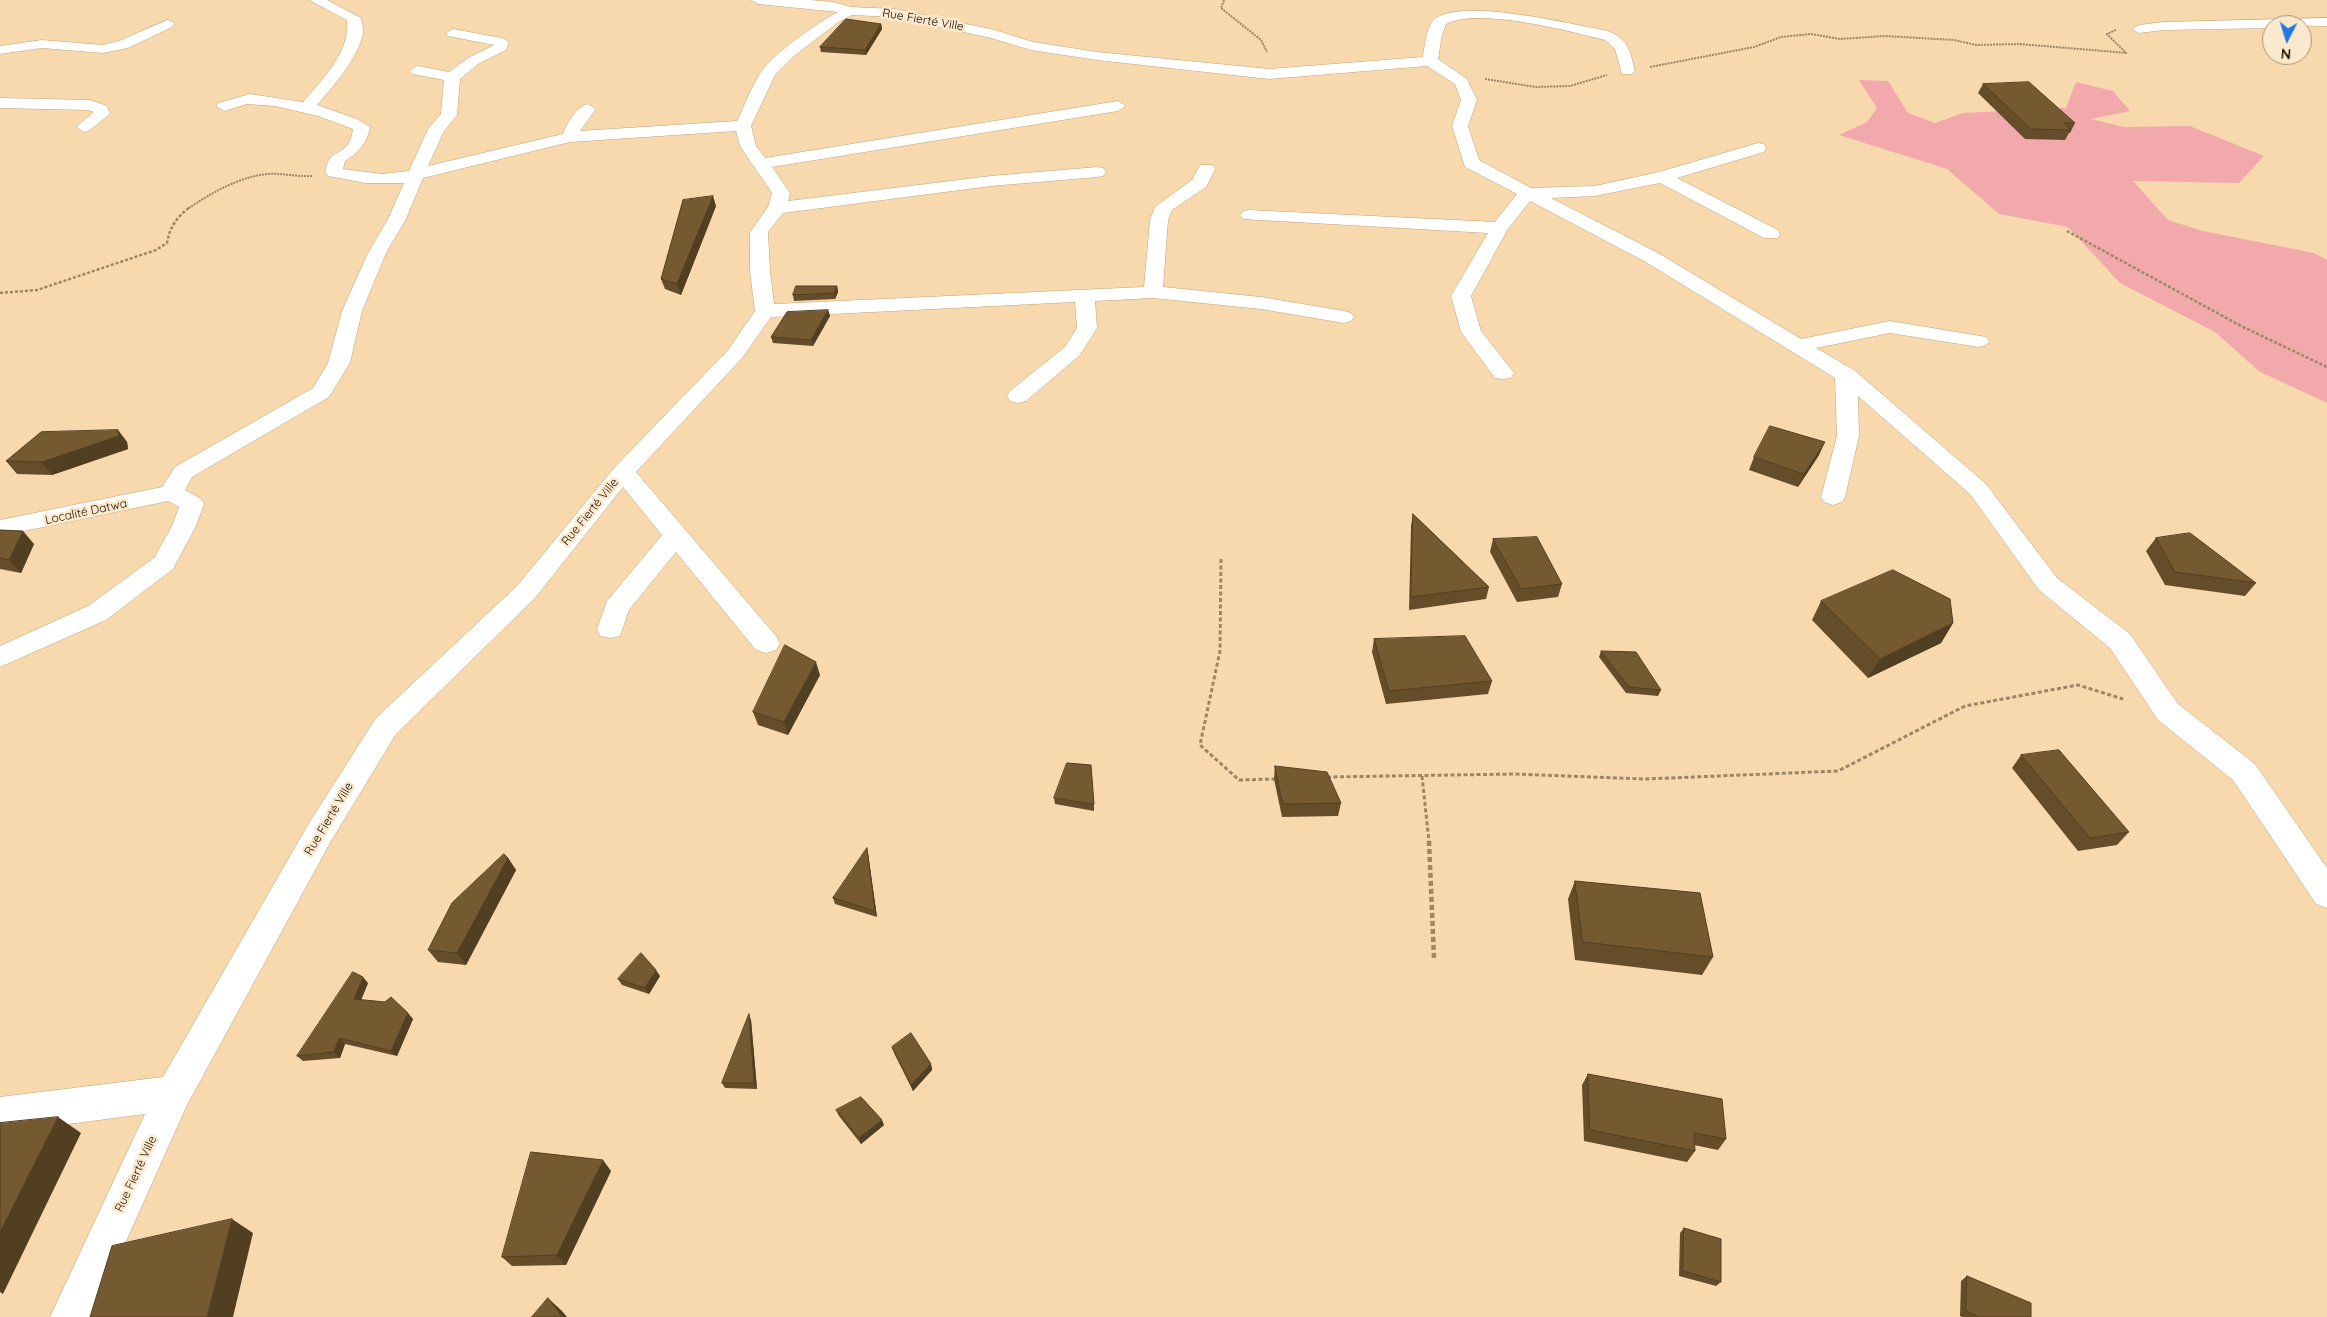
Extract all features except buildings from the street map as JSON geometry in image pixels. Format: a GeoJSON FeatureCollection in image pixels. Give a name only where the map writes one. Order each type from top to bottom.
{"type":"FeatureCollection","features":[{"type":"Feature","properties":{"kind":"street"},"geometry":{"type":"LineString","coordinates":[[305,109],[330,81],[356,33],[354,18],[316,0]]}},
{"type":"Feature","properties":{"kind":"street","name":"Rue Fierté Ville"},"geometry":{"type":"LineString","coordinates":[[758,0],[845,6],[895,13],[995,34],[1031,46],[1097,56],[1269,74],[1430,61]]}},
{"type":"Feature","properties":{"kind":"street"},"geometry":{"type":"LineString","coordinates":[[845,6],[832,20],[789,53],[768,73],[743,126],[748,146],[781,193],[777,208],[759,232],[760,271],[765,311],[1153,292],[1261,303],[1344,317]]}},
{"type":"Feature","properties":{"kind":"street"},"geometry":{"type":"LineString","coordinates":[[1627,70],[1622,48],[1610,38],[1516,17],[1460,15],[1445,18],[1442,20],[1434,38],[1430,61],[1462,82],[1468,100],[1460,126],[1471,163],[1651,257],[1795,346],[1846,375],[1978,489],[2048,584],[2120,641],[2168,712],[2244,772],[2327,894]]}},
{"type":"Feature","properties":{"kind":"street"},"geometry":{"type":"LineString","coordinates":[[2139,29],[2164,26],[2327,22]]}},
{"type":"Feature","properties":{"kind":"street"},"geometry":{"type":"LineString","coordinates":[[0,50],[42,44],[103,49],[123,45],[167,24]]}},
{"type":"Feature","properties":{"kind":"street"},"geometry":{"type":"LineString","coordinates":[[418,71],[452,77],[473,62],[501,47],[502,42],[453,33]]}},
{"type":"Feature","properties":{"kind":"street"},"geometry":{"type":"LineString","coordinates":[[0,656],[97,613],[164,563],[184,526],[192,504],[171,493],[183,472],[321,392],[339,363],[352,311],[377,253],[397,219],[414,175],[436,129],[449,115],[452,77]]}},
{"type":"Feature","properties":{"kind":"street"},"geometry":{"type":"LineString","coordinates":[[224,106],[249,99],[336,116],[362,127],[359,140],[354,148],[343,152],[336,160],[334,172],[352,178],[377,179],[398,179],[570,137],[743,126]]}},
{"type":"Feature","properties":{"kind":"street"},"geometry":{"type":"LineString","coordinates":[[0,103],[90,105],[101,109],[102,114],[84,127]]}},
{"type":"Feature","properties":{"kind":"street"},"geometry":{"type":"LineString","coordinates":[[761,164],[1118,106]]}},
{"type":"Feature","properties":{"kind":"street"},"geometry":{"type":"LineString","coordinates":[[570,137],[574,125],[588,109]]}},
{"type":"Feature","properties":{"kind":"street"},"geometry":{"type":"LineString","coordinates":[[1527,193],[1595,191],[1662,177],[1758,148]]}},
{"type":"Feature","properties":{"kind":"street"},"geometry":{"type":"LineString","coordinates":[[1153,292],[1159,220],[1164,207],[1200,183],[1206,169]]}},
{"type":"Feature","properties":{"kind":"street"},"geometry":{"type":"LineString","coordinates":[[777,208],[991,182],[1097,172]]}},
{"type":"Feature","properties":{"kind":"street"},"geometry":{"type":"LineString","coordinates":[[1662,177],[1772,234]]}},
{"type":"Feature","properties":{"kind":"street"},"geometry":{"type":"LineString","coordinates":[[1503,373],[1471,332],[1461,296],[1500,228],[1527,193]]}},
{"type":"Feature","properties":{"kind":"street"},"geometry":{"type":"LineString","coordinates":[[1248,215],[1500,228]]}},
{"type":"Feature","properties":{"kind":"street"},"geometry":{"type":"LineString","coordinates":[[1018,396],[1073,351],[1087,328],[1084,296]]}},
{"type":"Feature","properties":{"kind":"street","name":"Rue Fierté Ville"},"geometry":{"type":"LineString","coordinates":[[71,1317],[174,1094],[320,832],[386,726],[526,592],[623,472],[735,354],[765,311]]}},
{"type":"Feature","properties":{"kind":"street"},"geometry":{"type":"LineString","coordinates":[[1795,346],[1890,327],[1979,341]]}},
{"type":"Feature","properties":{"kind":"street"},"geometry":{"type":"LineString","coordinates":[[1833,497],[1848,436],[1846,375]]}},
{"type":"Feature","properties":{"kind":"street"},"geometry":{"type":"LineString","coordinates":[[623,472],[766,643]]}},
{"type":"Feature","properties":{"kind":"street","name":"Localité Datwa"},"geometry":{"type":"LineString","coordinates":[[0,528],[171,493]]}},
{"type":"Feature","properties":{"kind":"street"},"geometry":{"type":"LineString","coordinates":[[610,629],[616,607],[676,535]]}},
{"type":"Feature","properties":{"kind":"street"},"geometry":{"type":"LineString","coordinates":[[0,1115],[174,1094]]}},
{"type":"Feature","properties":{"kind":"path"},"geometry":{"type":"LineString","coordinates":[[1224,0],[1221,8],[1261,40],[1269,57],[1265,70],[1269,74]]}},
{"type":"Feature","properties":{"kind":"path"},"geometry":{"type":"LineString","coordinates":[[1430,61],[1494,81],[1536,87],[1570,86],[1627,70],[1723,54],[1754,47],[1782,37],[1811,34],[1840,39],[1885,36],[1925,37],[1976,45],[2007,46],[2020,44],[2126,53],[2107,34],[2118,30],[2139,29]]}},
{"type":"Feature","properties":{"kind":"path"},"geometry":{"type":"LineString","coordinates":[[0,293],[37,290],[156,250],[167,243],[170,228],[181,213],[211,195],[239,182],[262,175],[308,176],[334,172]]}},
{"type":"Feature","properties":{"kind":"path"},"geometry":{"type":"LineString","coordinates":[[2067,230],[2241,326],[2327,367]]}},
{"type":"Feature","properties":{"kind":"path"},"geometry":{"type":"LineString","coordinates":[[1221,559],[1220,650],[1200,745],[1239,780],[1283,779]]}},
{"type":"Feature","properties":{"kind":"path"},"geometry":{"type":"LineString","coordinates":[[1319,778],[1515,774],[1646,779],[1838,770],[1966,706],[2078,685],[2168,712]]}},
{"type":"Feature","properties":{"kind":"path"},"geometry":{"type":"LineString","coordinates":[[1422,776],[1429,840],[1434,958]]}},
{"type":"Feature","properties":{"kind":"shaded area"},"geometry":{"type":"Polygon","coordinates":[[[1859,80],[1888,81],[1908,113],[1935,123],[1963,113],[2066,108],[2076,82],[2113,91],[2130,111],[2091,119],[2124,127],[2190,126],[2264,156],[2239,183],[2133,181],[2168,220],[2203,231],[2314,253],[2327,260],[2327,403],[2260,372],[2215,332],[2120,283],[2068,227],[1999,214],[1947,169],[1839,135],[1867,122],[1877,108],[1859,80]]]}}]}
